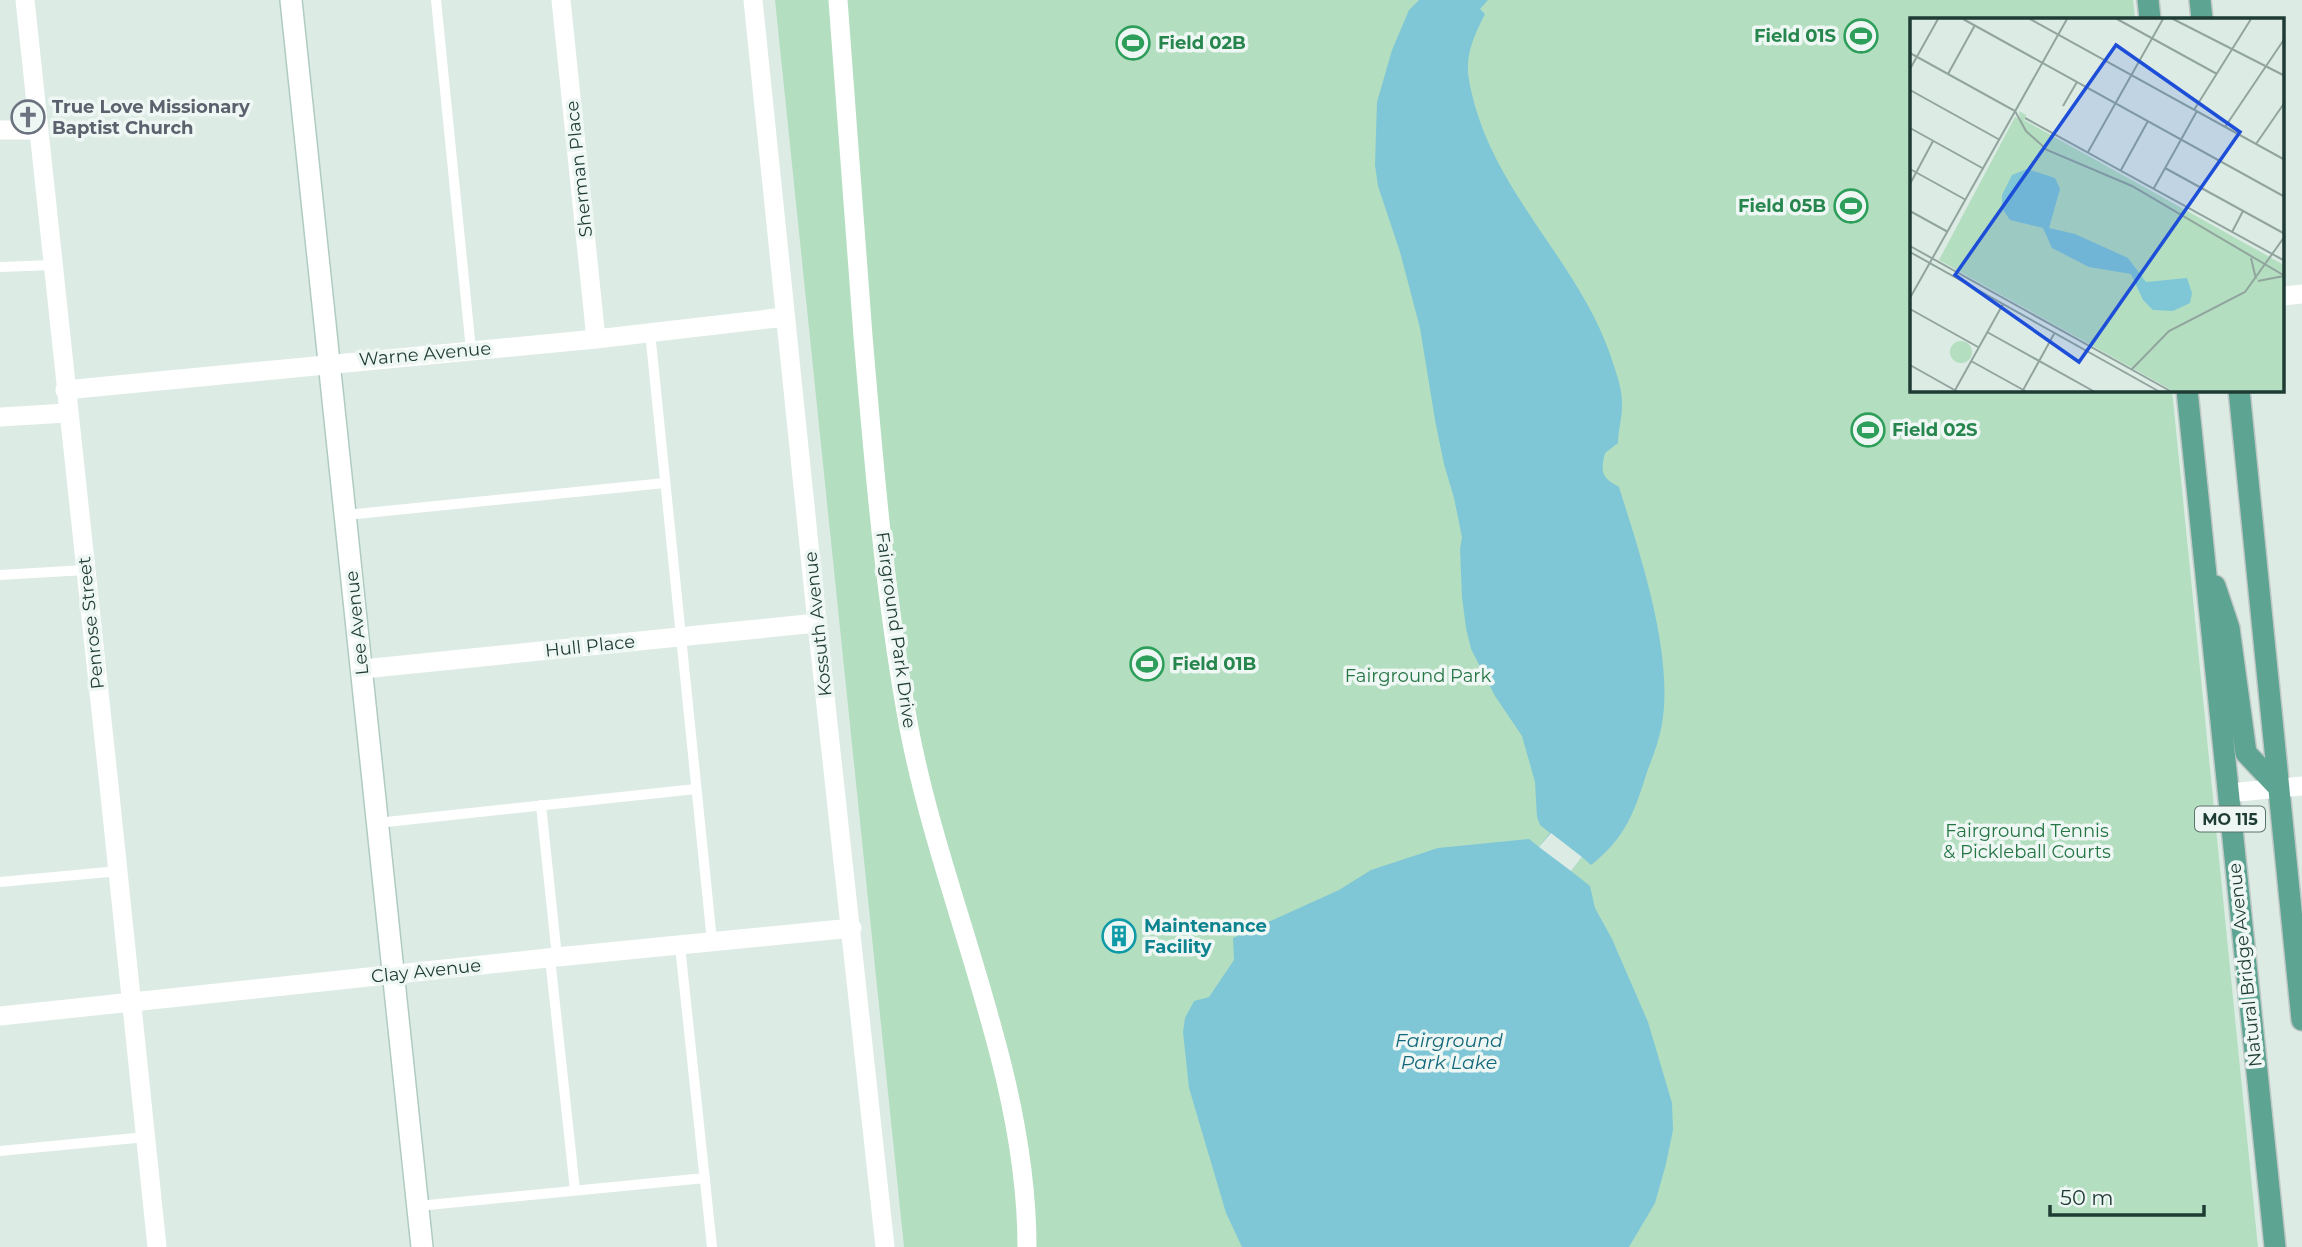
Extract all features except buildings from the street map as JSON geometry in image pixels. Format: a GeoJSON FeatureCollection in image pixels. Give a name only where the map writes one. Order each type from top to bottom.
{"type":"FeatureCollection","features":[{"type":"Feature","properties":{"kind":"main road"},"geometry":{"type":"LineString","coordinates":[[2148,0],[2150,18]]}},
{"type":"Feature","properties":{"kind":"main road"},"geometry":{"type":"LineString","coordinates":[[2200,0],[2202,18]]}},
{"type":"Feature","properties":{"kind":"main road","name":"Natural Bridge Avenue"},"geometry":{"type":"LineString","coordinates":[[2187,392],[2275,1247]]}},
{"type":"Feature","properties":{"kind":"main road","name":"MO 115"},"geometry":{"type":"LineString","coordinates":[[2239,392],[2302,1020]]}},
{"type":"Feature","properties":{"kind":"main road"},"geometry":{"type":"LineString","coordinates":[[2203,551],[2229,628],[2246,753],[2279,788]]}},
{"type":"Feature","properties":{"kind":"main road"},"geometry":{"type":"LineString","coordinates":[[2271,1215],[2282,1247]]}},
{"type":"Feature","properties":{"kind":"street","name":"Penrose Street"},"geometry":{"type":"LineString","coordinates":[[25,0],[157,1247]]}},
{"type":"Feature","properties":{"kind":"street","name":"Lee Avenue"},"geometry":{"type":"LineString","coordinates":[[291,0],[422,1247]]}},
{"type":"Feature","properties":{"kind":"street","name":"Sherman Place"},"geometry":{"type":"LineString","coordinates":[[561,0],[596,339]]}},
{"type":"Feature","properties":{"kind":"street","name":"Kossuth Avenue"},"geometry":{"type":"LineString","coordinates":[[753,0],[817,623],[886,1247]]}},
{"type":"Feature","properties":{"kind":"street","name":"Fairground Park Drive"},"geometry":{"type":"LineString","coordinates":[[838,0],[874,475],[892,620],[910,730],[943,863],[995,1043],[1017,1131],[1027,1213],[1027,1247]]}},
{"type":"Feature","properties":{"kind":"street"},"geometry":{"type":"LineString","coordinates":[[0,130],[38,130]]}},
{"type":"Feature","properties":{"kind":"street"},"geometry":{"type":"LineString","coordinates":[[2284,296],[2302,294]]}},
{"type":"Feature","properties":{"kind":"street","name":"Warne Avenue"},"geometry":{"type":"LineString","coordinates":[[65,390],[596,339],[785,317]]}},
{"type":"Feature","properties":{"kind":"street"},"geometry":{"type":"LineString","coordinates":[[0,417],[67,413]]}},
{"type":"Feature","properties":{"kind":"street","name":"Hull Place"},"geometry":{"type":"LineString","coordinates":[[362,670],[817,623]]}},
{"type":"Feature","properties":{"kind":"street"},"geometry":{"type":"LineString","coordinates":[[2228,793],[2302,786]]}},
{"type":"Feature","properties":{"kind":"street","name":"Clay Avenue"},"geometry":{"type":"LineString","coordinates":[[0,1016],[852,928]]}},
{"type":"Feature","properties":{"kind":"lane"},"geometry":{"type":"LineString","coordinates":[[436,0],[471,350]]}},
{"type":"Feature","properties":{"kind":"lane"},"geometry":{"type":"LineString","coordinates":[[0,267],[52,265]]}},
{"type":"Feature","properties":{"kind":"lane"},"geometry":{"type":"LineString","coordinates":[[650,332],[712,941]]}},
{"type":"Feature","properties":{"kind":"lane"},"geometry":{"type":"LineString","coordinates":[[346,515],[665,483]]}},
{"type":"Feature","properties":{"kind":"lane"},"geometry":{"type":"LineString","coordinates":[[0,575],[85,570]]}},
{"type":"Feature","properties":{"kind":"lane"},"geometry":{"type":"LineString","coordinates":[[376,823],[696,789]]}},
{"type":"Feature","properties":{"kind":"lane"},"geometry":{"type":"LineString","coordinates":[[541,805],[575,1190]]}},
{"type":"Feature","properties":{"kind":"lane"},"geometry":{"type":"LineString","coordinates":[[0,882],[118,871]]}},
{"type":"Feature","properties":{"kind":"lane"},"geometry":{"type":"LineString","coordinates":[[680,946],[712,1247]]}},
{"type":"Feature","properties":{"kind":"lane"},"geometry":{"type":"LineString","coordinates":[[0,1151],[146,1138]]}},
{"type":"Feature","properties":{"kind":"lane"},"geometry":{"type":"LineString","coordinates":[[418,1206],[705,1178]]}},
{"type":"Feature","properties":{"kind":"green space","name":"Fairground Park"},"geometry":{"type":"Polygon","coordinates":[[[775,0],[2133,0],[2135,18],[1910,18],[1910,392],[2172,392],[2258,1247],[904,1247],[775,0]]]}},
{"type":"Feature","properties":{"kind":"water","name":"Fairground Park Lake"},"geometry":{"type":"Polygon","coordinates":[[[1419,0],[1488,0],[1480,9],[1485,14],[1469,57],[1468,74],[1475,106],[1503,171],[1561,261],[1596,322],[1610,354],[1621,393],[1618,443],[1605,453],[1603,470],[1606,478],[1619,487],[1653,604],[1663,667],[1662,724],[1642,789],[1620,835],[1591,865],[1582,857],[1571,871],[1590,886],[1595,908],[1612,939],[1648,1022],[1672,1103],[1673,1130],[1655,1203],[1629,1247],[1242,1247],[1226,1213],[1189,1088],[1183,1032],[1185,1018],[1194,1001],[1209,997],[1234,960],[1233,938],[1339,890],[1371,870],[1438,848],[1529,839],[1539,847],[1550,833],[1540,825],[1537,817],[1535,782],[1522,736],[1495,696],[1471,649],[1462,597],[1462,537],[1435,420],[1420,328],[1400,252],[1378,186],[1375,165],[1377,102],[1392,50],[1409,10],[1419,0]]]}},
{"type":"Feature","properties":{"kind":"pier"},"geometry":{"type":"Polygon","coordinates":[[[1551,833],[1582,857],[1571,871],[1539,847],[1551,833]]]}},
{"type":"Feature","properties":{"kind":"place","name":"Field 01S"},"geometry":{"type":"Point","coordinates":[1861,36]}},
{"type":"Feature","properties":{"kind":"place","name":"Field 02B"},"geometry":{"type":"Point","coordinates":[1133,43]}},
{"type":"Feature","properties":{"kind":"place","name":"True Love Missionary Baptist Church"},"geometry":{"type":"Point","coordinates":[28,117]}},
{"type":"Feature","properties":{"kind":"place","name":"Field 05B"},"geometry":{"type":"Point","coordinates":[1851,206]}},
{"type":"Feature","properties":{"kind":"place","name":"Field 02S"},"geometry":{"type":"Point","coordinates":[1868,430]}},
{"type":"Feature","properties":{"kind":"place","name":"Field 01B"},"geometry":{"type":"Point","coordinates":[1147,664]}},
{"type":"Feature","properties":{"kind":"place","name":"Maintenance Facility"},"geometry":{"type":"Point","coordinates":[1119,936]}},
{"type":"Feature","properties":{"kind":"park label","name":"Fairground Tennis & Pickleball Courts"},"geometry":{"type":"Point","coordinates":[2027,841]}}]}
